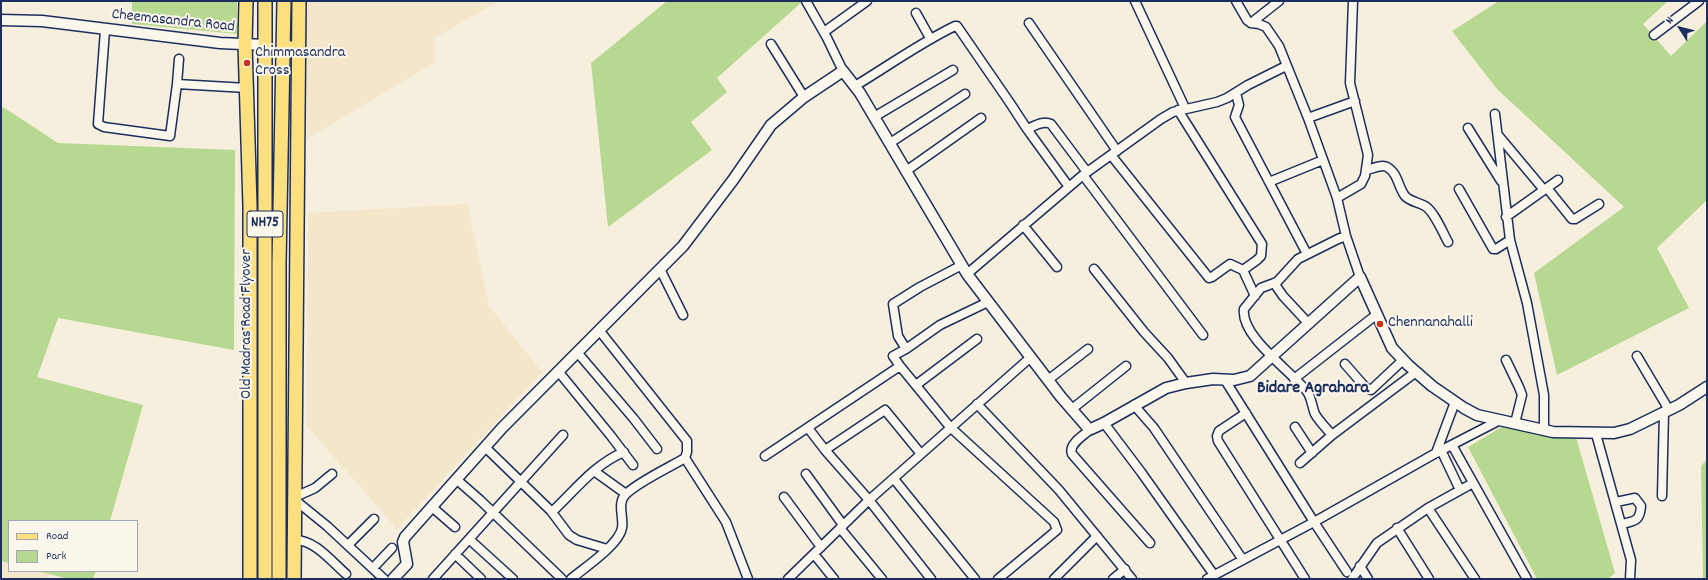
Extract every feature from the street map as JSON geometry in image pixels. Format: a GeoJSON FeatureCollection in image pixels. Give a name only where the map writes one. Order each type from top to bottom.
{"type":"FeatureCollection","features":[{"type":"Feature","properties":{"kind":"main road"},"geometry":{"type":"LineString","coordinates":[[246,1],[245,44],[250,206],[250,579]]}},
{"type":"Feature","properties":{"kind":"main road","name":"NH75"},"geometry":{"type":"LineString","coordinates":[[265,1],[265,45]]}},
{"type":"Feature","properties":{"kind":"main road","name":"NH75"},"geometry":{"type":"LineString","coordinates":[[284,1],[284,48]]}},
{"type":"Feature","properties":{"kind":"main road"},"geometry":{"type":"LineString","coordinates":[[294,579],[298,88],[297,48],[299,1]]}},
{"type":"Feature","properties":{"kind":"main road","name":"Old Madras Road Flyover"},"geometry":{"type":"LineString","coordinates":[[265,45],[265,579]]}},
{"type":"Feature","properties":{"kind":"main road"},"geometry":{"type":"LineString","coordinates":[[284,48],[297,48]]}},
{"type":"Feature","properties":{"kind":"main road","name":"Old Madras Road Flyover"},"geometry":{"type":"LineString","coordinates":[[279,579],[279,262],[284,48]]}},
{"type":"Feature","properties":{"kind":"street"},"geometry":{"type":"LineString","coordinates":[[806,1],[824,32],[843,71],[855,86],[874,117],[964,270],[1048,380],[1088,428],[1091,429]]}},
{"type":"Feature","properties":{"kind":"street"},"geometry":{"type":"LineString","coordinates":[[824,32],[867,1]]}},
{"type":"Feature","properties":{"kind":"street"},"geometry":{"type":"LineString","coordinates":[[1135,1],[1182,109],[1262,244],[1261,256],[1243,270]]}},
{"type":"Feature","properties":{"kind":"street"},"geometry":{"type":"LineString","coordinates":[[1236,1],[1244,17],[1251,23],[1262,25],[1269,30],[1279,46],[1323,160],[1360,277],[1392,348],[1416,372],[1455,402],[1477,415],[1553,432],[1596,434],[1614,433],[1630,429],[1679,405],[1707,387]]}},
{"type":"Feature","properties":{"kind":"street"},"geometry":{"type":"LineString","coordinates":[[1336,198],[1361,184],[1366,170],[1368,155],[1350,83],[1353,1]]}},
{"type":"Feature","properties":{"kind":"street"},"geometry":{"type":"LineString","coordinates":[[1654,35],[1699,1]]}},
{"type":"Feature","properties":{"kind":"street"},"geometry":{"type":"LineString","coordinates":[[1251,23],[1277,2]]}},
{"type":"Feature","properties":{"kind":"street"},"geometry":{"type":"LineString","coordinates":[[916,13],[930,38]]}},
{"type":"Feature","properties":{"kind":"street","name":"Cheemasandra Road"},"geometry":{"type":"LineString","coordinates":[[1,20],[42,21],[220,44],[265,45]]}},
{"type":"Feature","properties":{"kind":"street"},"geometry":{"type":"LineString","coordinates":[[1029,23],[1114,153],[1209,278],[1212,278],[1230,264],[1243,270],[1255,296]]}},
{"type":"Feature","properties":{"kind":"street"},"geometry":{"type":"LineString","coordinates":[[855,86],[896,62],[930,38],[955,26],[960,28],[1027,129],[1069,187]]}},
{"type":"Feature","properties":{"kind":"street"},"geometry":{"type":"LineString","coordinates":[[106,30],[98,124],[104,127],[170,136],[177,84],[178,60]]}},
{"type":"Feature","properties":{"kind":"street"},"geometry":{"type":"LineString","coordinates":[[772,44],[804,97]]}},
{"type":"Feature","properties":{"kind":"street"},"geometry":{"type":"LineString","coordinates":[[906,349],[898,336],[893,304],[920,287],[964,270],[1023,225],[1085,174],[1160,119],[1182,109],[1217,102],[1286,66]]}},
{"type":"Feature","properties":{"kind":"street"},"geometry":{"type":"LineString","coordinates":[[874,117],[953,70]]}},
{"type":"Feature","properties":{"kind":"street"},"geometry":{"type":"LineString","coordinates":[[393,579],[407,564],[404,539],[432,506],[485,447],[558,371],[660,269],[696,230],[771,125],[804,97],[843,71]]}},
{"type":"Feature","properties":{"kind":"street"},"geometry":{"type":"LineString","coordinates":[[177,84],[247,88]]}},
{"type":"Feature","properties":{"kind":"street"},"geometry":{"type":"LineString","coordinates":[[1236,93],[1239,104],[1235,117],[1307,254]]}},
{"type":"Feature","properties":{"kind":"street"},"geometry":{"type":"LineString","coordinates":[[890,144],[965,94]]}},
{"type":"Feature","properties":{"kind":"street"},"geometry":{"type":"LineString","coordinates":[[1308,118],[1354,101]]}},
{"type":"Feature","properties":{"kind":"street"},"geometry":{"type":"LineString","coordinates":[[1495,114],[1506,217],[1510,240],[1527,303],[1544,395],[1544,430]]}},
{"type":"Feature","properties":{"kind":"street"},"geometry":{"type":"LineString","coordinates":[[906,171],[981,118]]}},
{"type":"Feature","properties":{"kind":"street"},"geometry":{"type":"LineString","coordinates":[[1027,129],[1042,123],[1047,122],[1052,124],[1085,174],[1203,335]]}},
{"type":"Feature","properties":{"kind":"street"},"geometry":{"type":"LineString","coordinates":[[1468,128],[1503,184]]}},
{"type":"Feature","properties":{"kind":"street"},"geometry":{"type":"LineString","coordinates":[[1497,135],[1572,219],[1575,219],[1599,204]]}},
{"type":"Feature","properties":{"kind":"street"},"geometry":{"type":"LineString","coordinates":[[1269,182],[1323,160]]}},
{"type":"Feature","properties":{"kind":"street"},"geometry":{"type":"LineString","coordinates":[[1366,170],[1383,166],[1387,167],[1394,174],[1408,199],[1425,206],[1431,212],[1448,242]]}},
{"type":"Feature","properties":{"kind":"street"},"geometry":{"type":"LineString","coordinates":[[1506,217],[1558,180]]}},
{"type":"Feature","properties":{"kind":"street"},"geometry":{"type":"LineString","coordinates":[[1459,189],[1493,249],[1496,249],[1510,240]]}},
{"type":"Feature","properties":{"kind":"street"},"geometry":{"type":"LineString","coordinates":[[1023,225],[1057,267]]}},
{"type":"Feature","properties":{"kind":"street"},"geometry":{"type":"LineString","coordinates":[[1332,435],[1316,415],[1307,393],[1272,357],[1252,333],[1245,317],[1244,309],[1261,288],[1274,283],[1283,276],[1298,259],[1346,236]]}},
{"type":"Feature","properties":{"kind":"street"},"geometry":{"type":"LineString","coordinates":[[660,269],[683,315]]}},
{"type":"Feature","properties":{"kind":"street"},"geometry":{"type":"LineString","coordinates":[[1094,269],[1144,332],[1168,358],[1186,383]]}},
{"type":"Feature","properties":{"kind":"street"},"geometry":{"type":"LineString","coordinates":[[1150,543],[1072,454],[1070,450],[1071,446],[1091,429],[1166,388],[1213,379],[1234,380],[1250,376],[1360,277]]}},
{"type":"Feature","properties":{"kind":"street"},"geometry":{"type":"LineString","coordinates":[[1274,283],[1283,296],[1309,324]]}},
{"type":"Feature","properties":{"kind":"street"},"geometry":{"type":"LineString","coordinates":[[988,302],[940,326],[893,356],[950,428],[1054,522],[1056,526],[1057,530],[998,579]]}},
{"type":"Feature","properties":{"kind":"street"},"geometry":{"type":"LineString","coordinates":[[1294,379],[1376,314]]}},
{"type":"Feature","properties":{"kind":"street"},"geometry":{"type":"LineString","coordinates":[[571,579],[615,542],[622,529],[623,515],[621,505],[622,499],[626,494],[636,486],[685,458],[687,452],[687,441],[599,330]]}},
{"type":"Feature","properties":{"kind":"street"},"geometry":{"type":"LineString","coordinates":[[916,385],[977,339]]}},
{"type":"Feature","properties":{"kind":"street"},"geometry":{"type":"LineString","coordinates":[[1048,380],[1088,349]]}},
{"type":"Feature","properties":{"kind":"street"},"geometry":{"type":"LineString","coordinates":[[577,352],[634,419],[657,449]]}},
{"type":"Feature","properties":{"kind":"street"},"geometry":{"type":"LineString","coordinates":[[1637,356],[1666,411],[1662,496]]}},
{"type":"Feature","properties":{"kind":"street"},"geometry":{"type":"LineString","coordinates":[[788,579],[796,576],[820,547],[869,500],[1031,357]]}},
{"type":"Feature","properties":{"kind":"street"},"geometry":{"type":"LineString","coordinates":[[1345,364],[1366,388],[1371,390],[1403,360]]}},
{"type":"Feature","properties":{"kind":"street"},"geometry":{"type":"LineString","coordinates":[[1506,360],[1522,395],[1515,423]]}},
{"type":"Feature","properties":{"kind":"street"},"geometry":{"type":"LineString","coordinates":[[765,456],[900,366]]}},
{"type":"Feature","properties":{"kind":"street"},"geometry":{"type":"LineString","coordinates":[[1072,409],[1126,366]]}},
{"type":"Feature","properties":{"kind":"street"},"geometry":{"type":"LineString","coordinates":[[558,371],[633,465]]}},
{"type":"Feature","properties":{"kind":"street"},"geometry":{"type":"LineString","coordinates":[[1300,463],[1332,435],[1416,372]]}},
{"type":"Feature","properties":{"kind":"street"},"geometry":{"type":"LineString","coordinates":[[1225,380],[1349,576],[1360,566],[1377,542],[1428,508],[1473,483]]}},
{"type":"Feature","properties":{"kind":"street"},"geometry":{"type":"LineString","coordinates":[[1455,402],[1439,451],[1460,490]]}},
{"type":"Feature","properties":{"kind":"street"},"geometry":{"type":"LineString","coordinates":[[977,404],[1059,490],[1132,579]]}},
{"type":"Feature","properties":{"kind":"street"},"geometry":{"type":"LineString","coordinates":[[1134,405],[1154,428],[1243,560]]}},
{"type":"Feature","properties":{"kind":"street"},"geometry":{"type":"LineString","coordinates":[[825,450],[885,410],[921,454]]}},
{"type":"Feature","properties":{"kind":"street"},"geometry":{"type":"LineString","coordinates":[[1246,413],[1219,430],[1217,436],[1218,442],[1305,579]]}},
{"type":"Feature","properties":{"kind":"street"},"geometry":{"type":"LineString","coordinates":[[1104,423],[1141,472],[1210,577],[1314,522],[1439,451],[1500,420]]}},
{"type":"Feature","properties":{"kind":"street"},"geometry":{"type":"LineString","coordinates":[[1295,427],[1312,454]]}},
{"type":"Feature","properties":{"kind":"street"},"geometry":{"type":"LineString","coordinates":[[808,428],[825,450],[869,500],[931,579]]}},
{"type":"Feature","properties":{"kind":"street"},"geometry":{"type":"LineString","coordinates":[[1596,434],[1631,560],[1630,579]]}},
{"type":"Feature","properties":{"kind":"street"},"geometry":{"type":"LineString","coordinates":[[433,579],[563,435]]}},
{"type":"Feature","properties":{"kind":"street"},"geometry":{"type":"LineString","coordinates":[[1452,445],[1527,579]]}},
{"type":"Feature","properties":{"kind":"street"},"geometry":{"type":"LineString","coordinates":[[485,447],[550,511],[569,535],[577,540],[607,549]]}},
{"type":"Feature","properties":{"kind":"street"},"geometry":{"type":"LineString","coordinates":[[550,511],[554,510],[594,471],[611,457],[624,452]]}},
{"type":"Feature","properties":{"kind":"street"},"geometry":{"type":"LineString","coordinates":[[685,458],[726,522],[748,579]]}},
{"type":"Feature","properties":{"kind":"street"},"geometry":{"type":"LineString","coordinates":[[594,471],[626,494]]}},
{"type":"Feature","properties":{"kind":"street"},"geometry":{"type":"LineString","coordinates":[[332,474],[315,488],[295,498],[384,579]]}},
{"type":"Feature","properties":{"kind":"street"},"geometry":{"type":"LineString","coordinates":[[806,474],[842,526],[882,579]]}},
{"type":"Feature","properties":{"kind":"street"},"geometry":{"type":"LineString","coordinates":[[456,479],[562,579]]}},
{"type":"Feature","properties":{"kind":"street"},"geometry":{"type":"LineString","coordinates":[[894,479],[975,579]]}},
{"type":"Feature","properties":{"kind":"street"},"geometry":{"type":"LineString","coordinates":[[784,497],[820,547]]}},
{"type":"Feature","properties":{"kind":"street"},"geometry":{"type":"LineString","coordinates":[[1616,502],[1636,498],[1641,506],[1640,516],[1622,524]]}},
{"type":"Feature","properties":{"kind":"street"},"geometry":{"type":"LineString","coordinates":[[432,506],[455,527]]}},
{"type":"Feature","properties":{"kind":"street"},"geometry":{"type":"LineString","coordinates":[[1428,508],[1475,579]]}},
{"type":"Feature","properties":{"kind":"street"},"geometry":{"type":"LineString","coordinates":[[348,545],[374,518]]}},
{"type":"Feature","properties":{"kind":"street"},"geometry":{"type":"LineString","coordinates":[[1397,528],[1429,579]]}},
{"type":"Feature","properties":{"kind":"street"},"geometry":{"type":"LineString","coordinates":[[1054,579],[1097,536]]}},
{"type":"Feature","properties":{"kind":"street"},"geometry":{"type":"LineString","coordinates":[[468,539],[513,579]]}},
{"type":"Feature","properties":{"kind":"street"},"geometry":{"type":"LineString","coordinates":[[295,540],[303,540],[310,543],[346,574]]}},
{"type":"Feature","properties":{"kind":"street"},"geometry":{"type":"LineString","coordinates":[[373,568],[392,548]]}},
{"type":"Feature","properties":{"kind":"street"},"geometry":{"type":"LineString","coordinates":[[455,554],[481,579]]}},
{"type":"Feature","properties":{"kind":"street"},"geometry":{"type":"LineString","coordinates":[[814,554],[834,579]]}},
{"type":"Feature","properties":{"kind":"street"},"geometry":{"type":"LineString","coordinates":[[1360,566],[1368,579]]}},
{"type":"Feature","properties":{"kind":"street"},"geometry":{"type":"LineString","coordinates":[[1113,579],[1125,569]]}},
{"type":"Feature","properties":{"kind":"shaded area"},"geometry":{"type":"Polygon","coordinates":[[[306,1],[499,1],[434,38],[434,63],[307,139],[306,1]]]}},
{"type":"Feature","properties":{"kind":"shaded area"},"geometry":{"type":"Polygon","coordinates":[[[467,204],[489,306],[542,372],[397,529],[307,426],[308,213],[467,204]]]}},
{"type":"Feature","properties":{"kind":"shaded area"},"geometry":{"type":"Polygon","coordinates":[[[1,561],[8,563],[8,572],[42,572],[51,574],[47,579],[1,579],[1,561]]]}},
{"type":"Feature","properties":{"kind":"green space"},"geometry":{"type":"Polygon","coordinates":[[[132,1],[237,1],[237,34],[132,24],[132,1]]]}},
{"type":"Feature","properties":{"kind":"green space"},"geometry":{"type":"Polygon","coordinates":[[[667,1],[803,1],[717,78],[727,92],[691,122],[712,150],[608,227],[591,63],[667,1]]]}},
{"type":"Feature","properties":{"kind":"green space"},"geometry":{"type":"Polygon","coordinates":[[[1499,1],[1668,1],[1643,24],[1671,56],[1707,21],[1707,200],[1657,248],[1689,308],[1557,375],[1534,273],[1624,207],[1497,89],[1452,31],[1499,1]]]}},
{"type":"Feature","properties":{"kind":"green space"},"geometry":{"type":"Polygon","coordinates":[[[3,107],[58,143],[235,150],[234,350],[58,318],[37,377],[143,405],[110,520],[8,520],[8,563],[1,561],[1,110],[3,107]]]}},
{"type":"Feature","properties":{"kind":"green space"},"geometry":{"type":"Polygon","coordinates":[[[1505,425],[1576,437],[1615,573],[1608,579],[1537,579],[1468,447],[1505,425]]]}},
{"type":"Feature","properties":{"kind":"green space"},"geometry":{"type":"Polygon","coordinates":[[[1707,459],[1707,579],[1703,579],[1701,466],[1707,459]]]}},
{"type":"Feature","properties":{"kind":"green space"},"geometry":{"type":"Polygon","coordinates":[[[42,572],[96,572],[93,579],[68,579],[42,572]]]}},
{"type":"Feature","properties":{"kind":"place","name":"Chimmasandra Cross"},"geometry":{"type":"Point","coordinates":[247,63]}},
{"type":"Feature","properties":{"kind":"place","name":"Chennanahalli"},"geometry":{"type":"Point","coordinates":[1380,324]}},
{"type":"Feature","properties":{"kind":"district","name":"Bidare Agrahara"},"geometry":{"type":"Point","coordinates":[1313,390]}}]}
